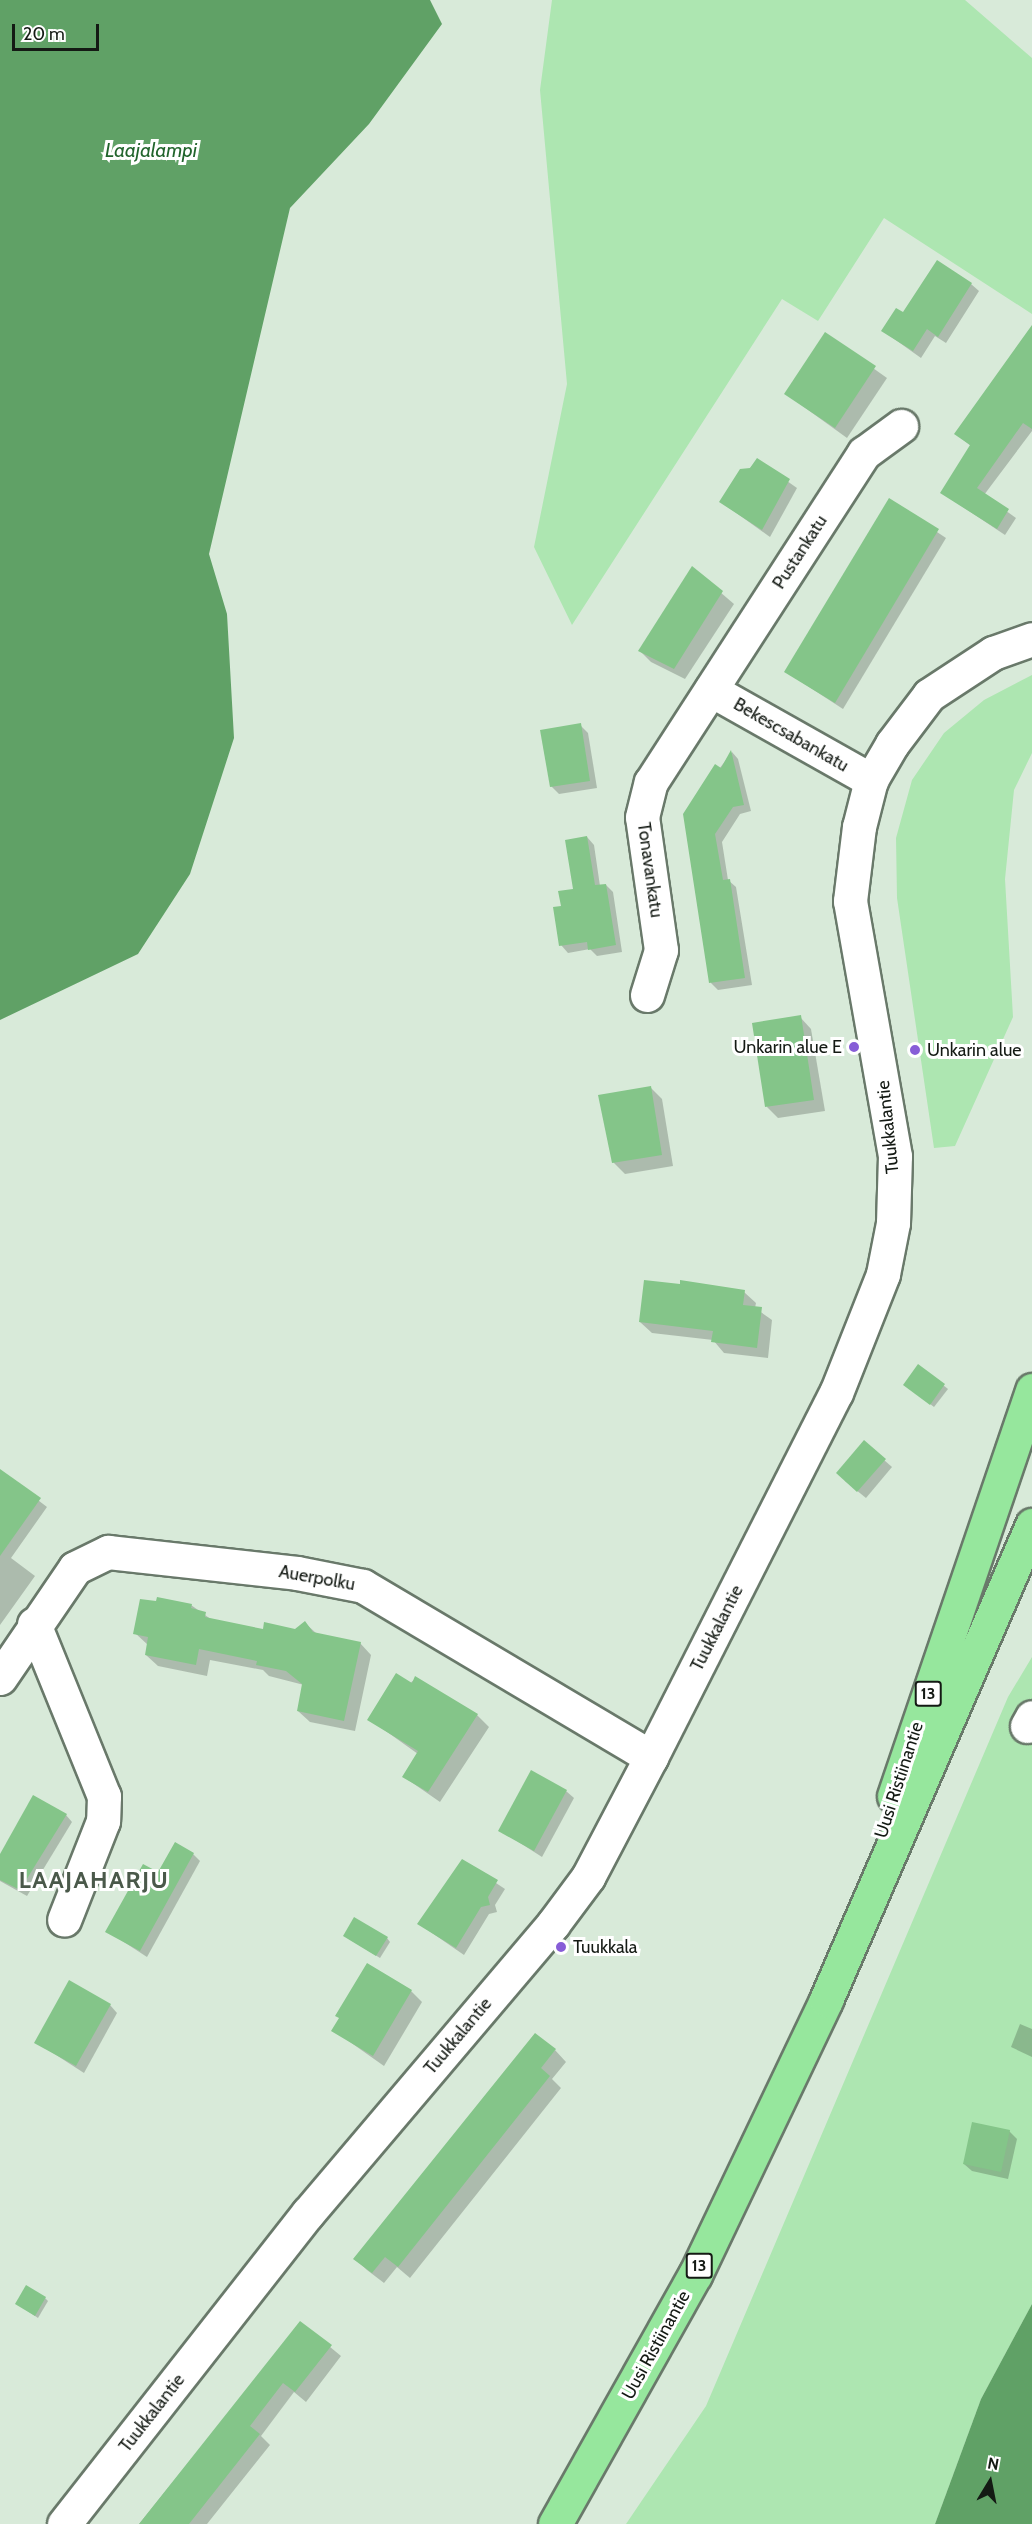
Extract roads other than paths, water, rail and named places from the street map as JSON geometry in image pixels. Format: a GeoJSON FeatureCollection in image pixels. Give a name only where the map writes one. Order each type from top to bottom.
{"type":"FeatureCollection","features":[{"type":"Feature","properties":{"kind":"highway","name":"Uusi Ristiinantie"},"geometry":{"type":"LineString","coordinates":[[826,2000],[1032,1390]]}},
{"type":"Feature","properties":{"kind":"highway","name":"Uusi Ristiinantie"},"geometry":{"type":"LineString","coordinates":[[555,2524],[695,2275],[826,2000],[1032,1525]]}},
{"type":"Feature","properties":{"kind":"street","name":"Pustankatu"},"geometry":{"type":"LineString","coordinates":[[711,690],[864,453],[901,426]]}},
{"type":"Feature","properties":{"kind":"street","name":"Tuukkalantie"},"geometry":{"type":"LineString","coordinates":[[64,2524],[308,2213],[553,1924],[588,1877],[651,1757],[836,1393],[883,1274],[893,1223],[895,1156],[850,901],[859,826],[871,780],[892,744],[929,695],[993,653],[1032,639]]}},
{"type":"Feature","properties":{"kind":"street","name":"Bekescsabankatu"},"geometry":{"type":"LineString","coordinates":[[711,690],[871,780]]}},
{"type":"Feature","properties":{"kind":"street","name":"Tonavankatu"},"geometry":{"type":"LineString","coordinates":[[647,995],[662,950],[642,817],[651,782],[711,690]]}},
{"type":"Feature","properties":{"kind":"street","name":"Auerpolku"},"geometry":{"type":"LineString","coordinates":[[0,1678],[34,1624],[75,1568],[108,1551],[297,1573],[363,1586],[651,1757]]}},
{"type":"Feature","properties":{"kind":"street"},"geometry":{"type":"LineString","coordinates":[[34,1624],[104,1796],[103,1821],[64,1920]]}},
{"type":"Feature","properties":{"kind":"water","name":"Laajalampi"},"geometry":{"type":"Polygon","coordinates":[[[0,0],[430,0],[442,24],[369,124],[290,208],[209,554],[227,614],[234,738],[190,874],[138,954],[0,1020],[0,0]]]}},
{"type":"Feature","properties":{"kind":"water"},"geometry":{"type":"Polygon","coordinates":[[[1032,2304],[1032,2524],[935,2524],[981,2399],[1032,2304]]]}},
{"type":"Feature","properties":{"kind":"place","name":"Unkarin alue E"},"geometry":{"type":"Point","coordinates":[854,1047]}},
{"type":"Feature","properties":{"kind":"place","name":"Unkarin alue"},"geometry":{"type":"Point","coordinates":[915,1050]}},
{"type":"Feature","properties":{"kind":"place","name":"Tuukkala"},"geometry":{"type":"Point","coordinates":[561,1947]}},
{"type":"Feature","properties":{"kind":"district","name":"LAAJAHARJU"},"geometry":{"type":"Point","coordinates":[94,1880]}}]}
